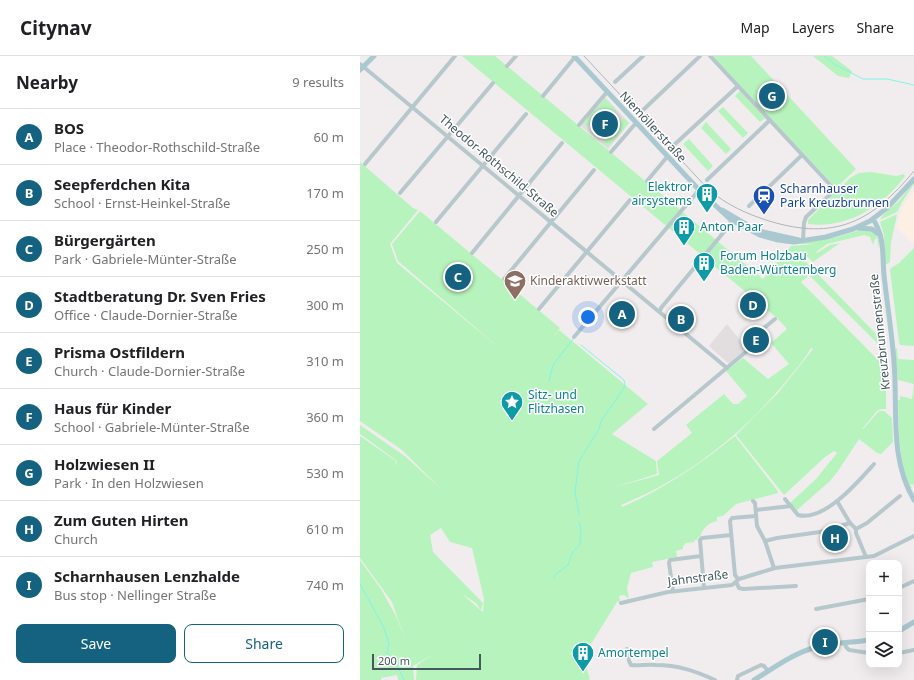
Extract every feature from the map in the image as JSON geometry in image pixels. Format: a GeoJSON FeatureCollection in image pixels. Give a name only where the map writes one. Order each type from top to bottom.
{"type":"FeatureCollection","features":[{"type":"Feature","properties":{"kind":"main road"},"geometry":{"type":"LineString","coordinates":[[361,67],[374,56]]}},
{"type":"Feature","properties":{"kind":"main road","name":"Niemöllerstraße"},"geometry":{"type":"LineString","coordinates":[[574,57],[699,190],[732,218],[763,232],[802,240],[854,229],[873,219],[894,202],[914,179]]}},
{"type":"Feature","properties":{"kind":"main road","name":"Kreuzbrunnenstraße"},"geometry":{"type":"LineString","coordinates":[[873,219],[880,229],[882,237],[883,267],[895,368],[897,446],[902,472],[914,500]]}},
{"type":"Feature","properties":{"kind":"main road"},"geometry":{"type":"LineString","coordinates":[[854,229],[871,228],[882,237]]}},
{"type":"Feature","properties":{"kind":"main road"},"geometry":{"type":"LineString","coordinates":[[902,628],[914,622]]}},
{"type":"Feature","properties":{"kind":"main road"},"geometry":{"type":"LineString","coordinates":[[754,680],[791,657],[808,650],[823,645],[866,640]]}},
{"type":"Feature","properties":{"kind":"street"},"geometry":{"type":"LineString","coordinates":[[365,164],[455,56]]}},
{"type":"Feature","properties":{"kind":"street"},"geometry":{"type":"LineString","coordinates":[[507,66],[516,56]]}},
{"type":"Feature","properties":{"kind":"street"},"geometry":{"type":"LineString","coordinates":[[615,82],[643,56]]}},
{"type":"Feature","properties":{"kind":"street"},"geometry":{"type":"LineString","coordinates":[[642,110],[700,56]]}},
{"type":"Feature","properties":{"kind":"street"},"geometry":{"type":"LineString","coordinates":[[710,56],[831,185],[834,191],[806,217],[802,240]]}},
{"type":"Feature","properties":{"kind":"street"},"geometry":{"type":"LineString","coordinates":[[543,96],[574,57]]}},
{"type":"Feature","properties":{"kind":"street","name":"Theodor-Rothschild-Straße"},"geometry":{"type":"LineString","coordinates":[[361,67],[412,107],[654,308],[660,311],[661,314],[726,368]]}},
{"type":"Feature","properties":{"kind":"street"},"geometry":{"type":"LineString","coordinates":[[400,193],[493,83]]}},
{"type":"Feature","properties":{"kind":"street"},"geometry":{"type":"LineString","coordinates":[[674,145],[738,86]]}},
{"type":"Feature","properties":{"kind":"street"},"geometry":{"type":"LineString","coordinates":[[579,125],[607,92]]}},
{"type":"Feature","properties":{"kind":"street"},"geometry":{"type":"LineString","coordinates":[[436,222],[526,114]]}},
{"type":"Feature","properties":{"kind":"street"},"geometry":{"type":"LineString","coordinates":[[706,180],[770,120]]}},
{"type":"Feature","properties":{"kind":"street"},"geometry":{"type":"LineString","coordinates":[[611,152],[636,123]]}},
{"type":"Feature","properties":{"kind":"street"},"geometry":{"type":"LineString","coordinates":[[472,253],[562,143]]}},
{"type":"Feature","properties":{"kind":"street"},"geometry":{"type":"LineString","coordinates":[[749,206],[802,155]]}},
{"type":"Feature","properties":{"kind":"street"},"geometry":{"type":"LineString","coordinates":[[647,181],[667,157]]}},
{"type":"Feature","properties":{"kind":"street"},"geometry":{"type":"LineString","coordinates":[[504,279],[594,170]]}},
{"type":"Feature","properties":{"kind":"street"},"geometry":{"type":"LineString","coordinates":[[574,338],[699,190]]}},
{"type":"Feature","properties":{"kind":"street"},"geometry":{"type":"LineString","coordinates":[[539,309],[630,200]]}},
{"type":"Feature","properties":{"kind":"street"},"geometry":{"type":"LineString","coordinates":[[660,311],[728,227],[732,218]]}},
{"type":"Feature","properties":{"kind":"street"},"geometry":{"type":"LineString","coordinates":[[654,429],[748,350],[748,341],[775,319]]}},
{"type":"Feature","properties":{"kind":"street"},"geometry":{"type":"LineString","coordinates":[[785,499],[797,515],[807,516],[821,512],[836,501],[874,464]]}},
{"type":"Feature","properties":{"kind":"street"},"geometry":{"type":"LineString","coordinates":[[856,529],[867,523],[900,496]]}},
{"type":"Feature","properties":{"kind":"street"},"geometry":{"type":"LineString","coordinates":[[753,501],[756,510],[757,526],[774,568]]}},
{"type":"Feature","properties":{"kind":"street"},"geometry":{"type":"LineString","coordinates":[[836,501],[850,523],[856,529],[856,533],[866,557]]}},
{"type":"Feature","properties":{"kind":"street"},"geometry":{"type":"LineString","coordinates":[[756,510],[790,506]]}},
{"type":"Feature","properties":{"kind":"street"},"geometry":{"type":"LineString","coordinates":[[756,516],[731,519],[730,521],[736,576],[739,588],[796,586]]}},
{"type":"Feature","properties":{"kind":"street"},"geometry":{"type":"LineString","coordinates":[[764,541],[820,532],[850,523]]}},
{"type":"Feature","properties":{"kind":"street"},"geometry":{"type":"LineString","coordinates":[[704,588],[699,542],[701,538],[731,534]]}},
{"type":"Feature","properties":{"kind":"street","name":"Jahnstraße"},"geometry":{"type":"LineString","coordinates":[[621,603],[673,591],[732,585],[737,581],[774,568],[876,555],[914,536]]}},
{"type":"Feature","properties":{"kind":"street"},"geometry":{"type":"LineString","coordinates":[[673,591],[669,561],[672,559],[701,556]]}},
{"type":"Feature","properties":{"kind":"street"},"geometry":{"type":"LineString","coordinates":[[902,587],[914,581]]}},
{"type":"Feature","properties":{"kind":"street"},"geometry":{"type":"LineString","coordinates":[[816,609],[866,600]]}},
{"type":"Feature","properties":{"kind":"street"},"geometry":{"type":"LineString","coordinates":[[845,643],[849,650],[866,653]]}},
{"type":"Feature","properties":{"kind":"street"},"geometry":{"type":"LineString","coordinates":[[627,648],[631,665],[656,664],[676,666],[694,670],[715,680]]}},
{"type":"Feature","properties":{"kind":"street"},"geometry":{"type":"LineString","coordinates":[[902,652],[914,650]]}},
{"type":"Feature","properties":{"kind":"street"},"geometry":{"type":"LineString","coordinates":[[737,680],[738,676],[761,665],[763,665],[768,672]]}},
{"type":"Feature","properties":{"kind":"shaded area"},"geometry":{"type":"Polygon","coordinates":[[[605,97],[629,123],[608,149],[581,126],[605,97]]]}},
{"type":"Feature","properties":{"kind":"shaded area"},"geometry":{"type":"Polygon","coordinates":[[[914,189],[914,241],[912,243],[896,227],[903,206],[914,189]]]}},
{"type":"Feature","properties":{"kind":"shaded area"},"geometry":{"type":"Polygon","coordinates":[[[673,306],[695,324],[689,331],[667,313],[673,306]]]}},
{"type":"Feature","properties":{"kind":"shaded area"},"geometry":{"type":"Polygon","coordinates":[[[727,324],[747,349],[729,364],[709,346],[727,324]]]}},
{"type":"Feature","properties":{"kind":"green space"},"geometry":{"type":"Polygon","coordinates":[[[462,56],[495,56],[763,279],[791,246],[815,244],[793,244],[837,237],[860,230],[870,230],[875,234],[879,240],[879,249],[877,238],[875,239],[873,245],[870,237],[864,235],[827,244],[816,252],[817,253],[830,245],[840,243],[813,262],[808,257],[804,260],[883,341],[885,351],[809,275],[801,282],[886,368],[886,409],[877,411],[862,429],[879,411],[884,411],[892,418],[893,442],[881,454],[877,453],[859,439],[830,481],[796,511],[790,503],[816,479],[837,453],[834,451],[825,457],[784,495],[736,435],[778,393],[813,349],[811,348],[800,364],[771,399],[733,436],[691,468],[668,482],[621,505],[622,507],[667,484],[695,466],[735,436],[778,493],[736,504],[723,516],[717,517],[717,521],[706,526],[700,537],[698,537],[697,540],[694,540],[695,542],[686,543],[683,546],[683,549],[676,551],[677,557],[652,562],[653,567],[631,573],[627,588],[629,599],[624,595],[619,596],[620,601],[617,602],[583,657],[590,679],[416,680],[417,665],[434,654],[413,666],[414,680],[398,680],[397,675],[381,678],[381,680],[360,680],[360,560],[381,589],[397,618],[406,642],[392,602],[360,558],[360,436],[396,461],[394,467],[397,461],[360,434],[360,425],[406,457],[440,488],[402,450],[360,421],[360,162],[413,208],[418,210],[390,244],[397,263],[505,353],[398,261],[392,244],[420,211],[560,328],[550,341],[559,330],[648,404],[612,434],[656,461],[657,474],[612,488],[659,475],[657,461],[692,433],[686,425],[724,394],[733,404],[738,404],[747,396],[726,371],[743,358],[768,379],[789,364],[771,343],[787,329],[777,318],[462,56]],[[441,528],[430,535],[433,552],[483,603],[481,610],[476,603],[462,594],[483,612],[484,599],[472,548],[450,542],[441,528]]]}},
{"type":"Feature","properties":{"kind":"green space"},"geometry":{"type":"Polygon","coordinates":[[[712,56],[751,56],[856,169],[836,188],[712,56]]]}},
{"type":"Feature","properties":{"kind":"green space"},"geometry":{"type":"Polygon","coordinates":[[[813,56],[832,56],[852,71],[849,78],[838,76],[813,56]]]}},
{"type":"Feature","properties":{"kind":"green space"},"geometry":{"type":"Polygon","coordinates":[[[740,91],[765,118],[760,122],[735,96],[740,91]]]}},
{"type":"Feature","properties":{"kind":"green space"},"geometry":{"type":"Polygon","coordinates":[[[605,98],[616,110],[599,129],[583,124],[605,98]]]}},
{"type":"Feature","properties":{"kind":"green space"},"geometry":{"type":"Polygon","coordinates":[[[723,107],[748,133],[743,138],[718,111],[723,107]]]}},
{"type":"Feature","properties":{"kind":"green space"},"geometry":{"type":"Polygon","coordinates":[[[624,118],[629,123],[608,147],[603,143],[624,118]]]}},
{"type":"Feature","properties":{"kind":"green space"},"geometry":{"type":"Polygon","coordinates":[[[706,122],[731,149],[726,154],[701,128],[706,122]]]}},
{"type":"Feature","properties":{"kind":"green space"},"geometry":{"type":"Polygon","coordinates":[[[689,139],[713,166],[708,171],[683,144],[689,139]]]}},
{"type":"Feature","properties":{"kind":"green space"},"geometry":{"type":"Polygon","coordinates":[[[871,172],[896,176],[904,174],[905,176],[886,197],[862,214],[836,223],[822,225],[808,224],[808,220],[850,178],[859,173],[871,172]]]}},
{"type":"Feature","properties":{"kind":"green space"},"geometry":{"type":"Polygon","coordinates":[[[914,182],[897,212],[880,220],[883,215],[899,201],[914,182]]]}},
{"type":"Feature","properties":{"kind":"green space"},"geometry":{"type":"Polygon","coordinates":[[[897,215],[891,242],[890,262],[885,264],[884,235],[880,222],[897,215]]]}},
{"type":"Feature","properties":{"kind":"green space"},"geometry":{"type":"Polygon","coordinates":[[[914,248],[914,346],[900,345],[890,270],[914,248]]]}},
{"type":"Feature","properties":{"kind":"green space"},"geometry":{"type":"Polygon","coordinates":[[[897,348],[898,359],[914,360],[914,384],[898,380],[895,349],[897,348]]]}},
{"type":"Feature","properties":{"kind":"green space"},"geometry":{"type":"Polygon","coordinates":[[[914,384],[914,486],[913,484],[910,485],[912,488],[910,488],[903,468],[899,439],[898,400],[900,400],[900,396],[912,399],[914,384]]]}},
{"type":"Feature","properties":{"kind":"waterway"},"geometry":{"type":"LineString","coordinates":[[824,56],[834,64],[863,79],[887,79],[914,85]]}},
{"type":"Feature","properties":{"kind":"waterway"},"geometry":{"type":"LineString","coordinates":[[549,381],[553,365],[573,339]]}},
{"type":"Feature","properties":{"kind":"waterway"},"geometry":{"type":"LineString","coordinates":[[579,514],[575,492],[579,461],[599,429],[601,421],[624,388],[625,384],[624,380],[581,345]]}},
{"type":"Feature","properties":{"kind":"waterway"},"geometry":{"type":"LineString","coordinates":[[554,578],[556,574],[568,565],[572,553],[580,544],[581,529],[579,522]]}},
{"type":"Feature","properties":{"kind":"waterway"},"geometry":{"type":"LineString","coordinates":[[360,584],[384,628],[389,644],[387,653],[396,663],[404,680]]}},
{"type":"Feature","properties":{"kind":"tram line"},"geometry":{"type":"LineString","coordinates":[[584,56],[709,190],[730,205],[769,221],[792,227],[814,229],[850,223],[867,215],[883,203],[914,171]]}},
{"type":"Feature","properties":{"kind":"place","name":"Holzwiesen II"},"geometry":{"type":"Point","coordinates":[772,96]}},
{"type":"Feature","properties":{"kind":"place","name":"Haus für Kinder"},"geometry":{"type":"Point","coordinates":[605,124]}},
{"type":"Feature","properties":{"kind":"place","name":"Elektror airsystems"},"geometry":{"type":"Point","coordinates":[707,214]}},
{"type":"Feature","properties":{"kind":"place","name":"Scharnhauser Park Kreuzbrunnen"},"geometry":{"type":"Point","coordinates":[764,216]}},
{"type":"Feature","properties":{"kind":"place","name":"Anton Paar"},"geometry":{"type":"Point","coordinates":[684,246]}},
{"type":"Feature","properties":{"kind":"place","name":"Bürgergärten"},"geometry":{"type":"Point","coordinates":[458,277]}},
{"type":"Feature","properties":{"kind":"place","name":"Forum Holzbau Baden-Württemberg"},"geometry":{"type":"Point","coordinates":[704,282]}},
{"type":"Feature","properties":{"kind":"place","name":"Kinderaktivwerkstatt"},"geometry":{"type":"Point","coordinates":[515,300]}},
{"type":"Feature","properties":{"kind":"place","name":"Stadtberatung Dr. Sven Fries"},"geometry":{"type":"Point","coordinates":[753,305]}},
{"type":"Feature","properties":{"kind":"place","name":"BOS"},"geometry":{"type":"Point","coordinates":[622,314]}},
{"type":"Feature","properties":{"kind":"place","name":"Seepferdchen Kita"},"geometry":{"type":"Point","coordinates":[681,319]}},
{"type":"Feature","properties":{"kind":"place","name":"Prisma Ostfildern"},"geometry":{"type":"Point","coordinates":[756,340]}},
{"type":"Feature","properties":{"kind":"place","name":"Sitz- und Flitzhasen"},"geometry":{"type":"Point","coordinates":[512,422]}},
{"type":"Feature","properties":{"kind":"place","name":"Zum Guten Hirten"},"geometry":{"type":"Point","coordinates":[835,538]}},
{"type":"Feature","properties":{"kind":"place","name":"Scharnhausen Lenzhalde"},"geometry":{"type":"Point","coordinates":[825,642]}},
{"type":"Feature","properties":{"kind":"place","name":"Amortempel"},"geometry":{"type":"Point","coordinates":[583,672]}}]}
